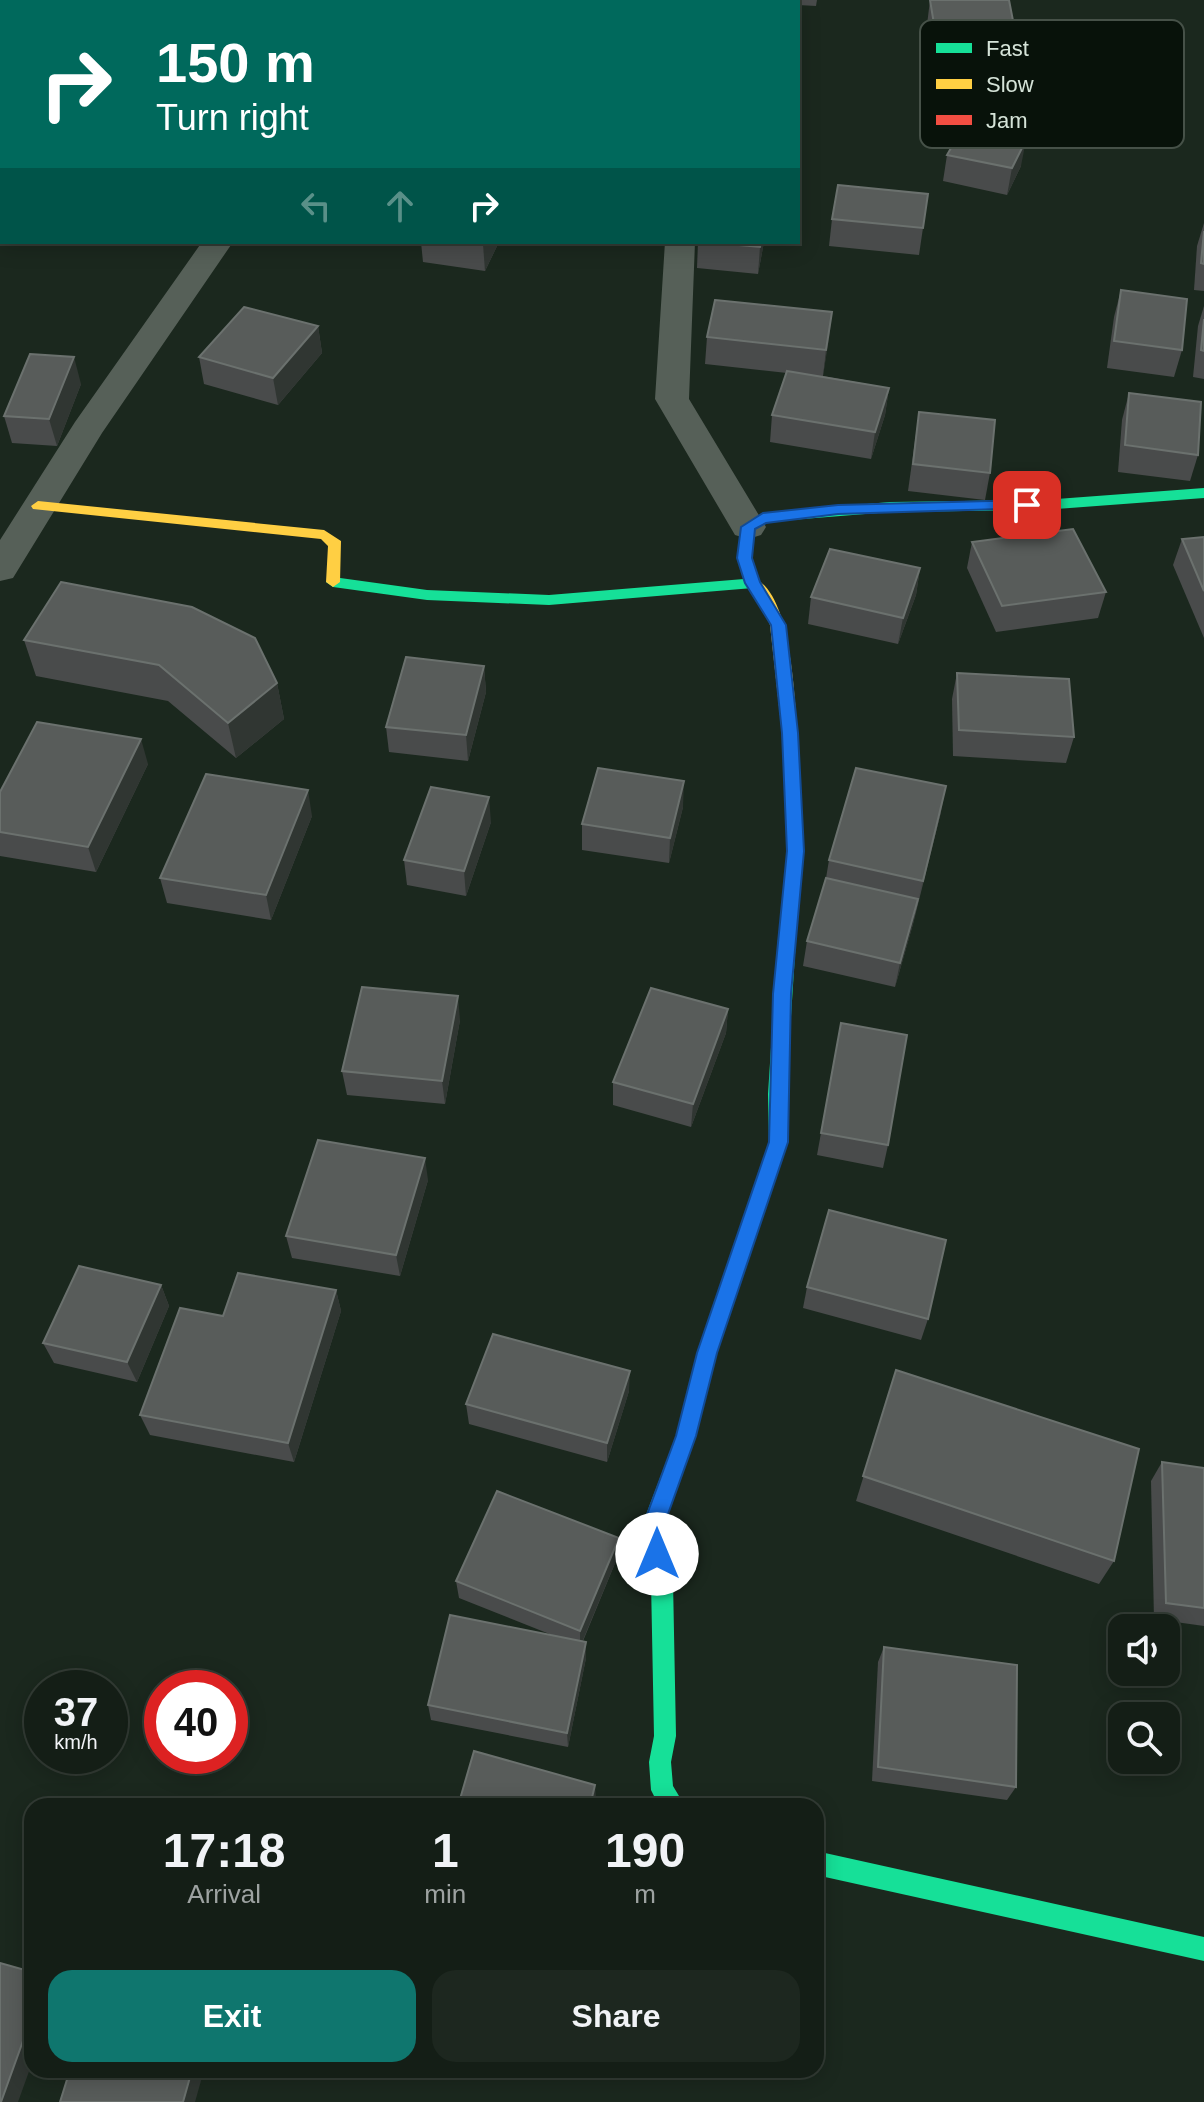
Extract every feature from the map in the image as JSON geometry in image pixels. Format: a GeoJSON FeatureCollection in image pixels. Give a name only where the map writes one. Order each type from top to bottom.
{"type":"FeatureCollection","features":[{"type":"Feature","properties":{"kind":"street"},"geometry":{"type":"LineString","coordinates":[[0,569],[87,430],[217,244]]}},
{"type":"Feature","properties":{"kind":"street"},"geometry":{"type":"LineString","coordinates":[[668,1798],[662,1790],[660,1762],[665,1736],[662,1581],[652,1528],[686,1436],[707,1353],[778,1142],[782,994],[796,851],[790,733],[778,625],[771,608],[753,583],[744,558],[748,527],[672,399],[680,244]]}},
{"type":"Feature","properties":{"kind":"street"},"geometry":{"type":"LineString","coordinates":[[748,527],[763,518],[838,509],[1043,505],[1204,493]]}},
{"type":"Feature","properties":{"kind":"street"},"geometry":{"type":"LineString","coordinates":[[38,506],[324,535],[334,541],[337,552],[331,576],[334,583],[427,595],[549,600],[753,583]]}},
{"type":"Feature","properties":{"kind":"street"},"geometry":{"type":"LineString","coordinates":[[824,1865],[1204,1949]]}},
{"type":"Feature","properties":{"kind":"building"},"geometry":{"type":"Polygon","coordinates":[[[930,0],[1009,0],[1013,20],[933,20],[930,0]]]}},
{"type":"Feature","properties":{"kind":"building"},"geometry":{"type":"Polygon","coordinates":[[[951,148],[1022,148],[1012,168],[947,155],[951,148]]]}},
{"type":"Feature","properties":{"kind":"building"},"geometry":{"type":"Polygon","coordinates":[[[838,185],[928,194],[923,228],[832,219],[838,185]]]}},
{"type":"Feature","properties":{"kind":"building"},"geometry":{"type":"Polygon","coordinates":[[[1204,231],[1204,264],[1201,263],[1204,231]]]}},
{"type":"Feature","properties":{"kind":"building"},"geometry":{"type":"Polygon","coordinates":[[[728,244],[761,244],[760,247],[728,244]]]}},
{"type":"Feature","properties":{"kind":"building"},"geometry":{"type":"Polygon","coordinates":[[[1121,290],[1187,299],[1182,350],[1114,341],[1121,290]]]}},
{"type":"Feature","properties":{"kind":"building"},"geometry":{"type":"Polygon","coordinates":[[[715,300],[832,312],[826,350],[707,337],[715,300]]]}},
{"type":"Feature","properties":{"kind":"building"},"geometry":{"type":"Polygon","coordinates":[[[244,307],[318,326],[273,378],[199,357],[244,307]]]}},
{"type":"Feature","properties":{"kind":"building"},"geometry":{"type":"Polygon","coordinates":[[[1204,319],[1204,351],[1201,350],[1204,319]]]}},
{"type":"Feature","properties":{"kind":"building"},"geometry":{"type":"Polygon","coordinates":[[[30,354],[74,357],[49,419],[4,416],[30,354]]]}},
{"type":"Feature","properties":{"kind":"building"},"geometry":{"type":"Polygon","coordinates":[[[787,371],[889,388],[875,432],[772,415],[787,371]]]}},
{"type":"Feature","properties":{"kind":"building"},"geometry":{"type":"Polygon","coordinates":[[[1129,393],[1201,402],[1198,455],[1125,445],[1129,393]]]}},
{"type":"Feature","properties":{"kind":"building"},"geometry":{"type":"Polygon","coordinates":[[[919,412],[995,420],[990,473],[913,464],[919,412]]]}},
{"type":"Feature","properties":{"kind":"building"},"geometry":{"type":"Polygon","coordinates":[[[1073,529],[1106,592],[1002,606],[972,542],[1073,529]]]}},
{"type":"Feature","properties":{"kind":"building"},"geometry":{"type":"Polygon","coordinates":[[[1204,537],[1204,591],[1182,539],[1204,537]]]}},
{"type":"Feature","properties":{"kind":"building"},"geometry":{"type":"Polygon","coordinates":[[[830,549],[920,568],[903,618],[811,597],[830,549]]]}},
{"type":"Feature","properties":{"kind":"building"},"geometry":{"type":"Polygon","coordinates":[[[61,582],[192,607],[255,638],[277,683],[228,723],[159,665],[24,640],[61,582]]]}},
{"type":"Feature","properties":{"kind":"building"},"geometry":{"type":"Polygon","coordinates":[[[406,657],[484,666],[466,735],[386,727],[406,657]]]}},
{"type":"Feature","properties":{"kind":"building"},"geometry":{"type":"Polygon","coordinates":[[[957,673],[1069,679],[1074,737],[959,730],[957,673]]]}},
{"type":"Feature","properties":{"kind":"building"},"geometry":{"type":"Polygon","coordinates":[[[37,722],[141,739],[88,847],[0,832],[0,792],[37,722]]]}},
{"type":"Feature","properties":{"kind":"building"},"geometry":{"type":"Polygon","coordinates":[[[598,768],[684,781],[670,838],[582,824],[598,768]]]}},
{"type":"Feature","properties":{"kind":"building"},"geometry":{"type":"Polygon","coordinates":[[[856,768],[946,786],[923,881],[829,860],[856,768]]]}},
{"type":"Feature","properties":{"kind":"building"},"geometry":{"type":"Polygon","coordinates":[[[206,774],[308,790],[266,895],[160,878],[206,774]]]}},
{"type":"Feature","properties":{"kind":"building"},"geometry":{"type":"Polygon","coordinates":[[[431,787],[489,797],[464,871],[404,860],[431,787]]]}},
{"type":"Feature","properties":{"kind":"building"},"geometry":{"type":"Polygon","coordinates":[[[826,878],[918,899],[900,963],[807,941],[826,878]]]}},
{"type":"Feature","properties":{"kind":"building"},"geometry":{"type":"Polygon","coordinates":[[[362,987],[458,996],[442,1081],[342,1071],[362,987]]]}},
{"type":"Feature","properties":{"kind":"building"},"geometry":{"type":"Polygon","coordinates":[[[651,988],[728,1009],[693,1104],[613,1082],[651,988]]]}},
{"type":"Feature","properties":{"kind":"building"},"geometry":{"type":"Polygon","coordinates":[[[841,1023],[907,1035],[888,1145],[821,1133],[841,1023]]]}},
{"type":"Feature","properties":{"kind":"building"},"geometry":{"type":"Polygon","coordinates":[[[318,1140],[425,1158],[396,1255],[286,1236],[318,1140]]]}},
{"type":"Feature","properties":{"kind":"building"},"geometry":{"type":"Polygon","coordinates":[[[829,1210],[946,1240],[928,1319],[807,1287],[829,1210]]]}},
{"type":"Feature","properties":{"kind":"building"},"geometry":{"type":"Polygon","coordinates":[[[79,1266],[161,1285],[127,1362],[43,1343],[79,1266]]]}},
{"type":"Feature","properties":{"kind":"building"},"geometry":{"type":"Polygon","coordinates":[[[238,1273],[336,1290],[288,1443],[140,1415],[180,1308],[223,1316],[238,1273]]]}},
{"type":"Feature","properties":{"kind":"building"},"geometry":{"type":"Polygon","coordinates":[[[493,1334],[630,1371],[607,1443],[466,1404],[493,1334]]]}},
{"type":"Feature","properties":{"kind":"building"},"geometry":{"type":"Polygon","coordinates":[[[896,1370],[1139,1449],[1114,1561],[863,1476],[896,1370]]]}},
{"type":"Feature","properties":{"kind":"building"},"geometry":{"type":"Polygon","coordinates":[[[1162,1462],[1204,1468],[1204,1608],[1166,1603],[1162,1462]]]}},
{"type":"Feature","properties":{"kind":"building"},"geometry":{"type":"Polygon","coordinates":[[[497,1491],[619,1538],[580,1631],[456,1581],[497,1491]]]}},
{"type":"Feature","properties":{"kind":"building"},"geometry":{"type":"Polygon","coordinates":[[[450,1615],[586,1642],[567,1733],[428,1705],[450,1615]]]}},
{"type":"Feature","properties":{"kind":"building"},"geometry":{"type":"Polygon","coordinates":[[[884,1647],[1017,1665],[1016,1787],[878,1767],[884,1647]]]}},
{"type":"Feature","properties":{"kind":"building"},"geometry":{"type":"Polygon","coordinates":[[[474,1751],[595,1785],[592,1798],[460,1798],[474,1751]]]}},
{"type":"Feature","properties":{"kind":"building"},"geometry":{"type":"Polygon","coordinates":[[[0,1963],[24,1970],[24,2038],[0,2102],[0,1963]]]}},
{"type":"Feature","properties":{"kind":"building"},"geometry":{"type":"Polygon","coordinates":[[[68,2078],[190,2078],[183,2102],[60,2102],[68,2078]]]}},
{"type":"Feature","properties":{"kind":"traffic: fast"},"geometry":{"type":"LineString","coordinates":[[333,582],[427,595],[549,600],[753,583],[744,558],[748,527],[763,518],[890,507],[1043,505],[1204,493]]}},
{"type":"Feature","properties":{"kind":"traffic: fast"},"geometry":{"type":"LineString","coordinates":[[668,1798],[662,1790],[660,1762],[665,1736],[662,1581],[652,1528],[686,1436],[707,1353],[778,1142],[777,1094],[787,939]]}},
{"type":"Feature","properties":{"kind":"traffic: fast"},"geometry":{"type":"LineString","coordinates":[[824,1865],[1204,1949]]}},
{"type":"Feature","properties":{"kind":"traffic: slow"},"geometry":{"type":"LineString","coordinates":[[38,506],[324,535],[334,541],[333,582]]}},
{"type":"Feature","properties":{"kind":"traffic: slow"},"geometry":{"type":"LineString","coordinates":[[753,583],[771,608],[778,625],[790,734]]}},
{"type":"Feature","properties":{"kind":"traffic: jam"},"geometry":{"type":"LineString","coordinates":[[787,939],[796,851],[790,734]]}},
{"type":"Feature","properties":{"kind":"route"},"geometry":{"type":"LineString","coordinates":[[657,1554],[652,1528],[686,1436],[707,1353],[778,1142],[782,994],[796,851],[788,707],[778,625],[771,608],[753,583],[744,558],[748,527],[763,518],[838,509],[1027,505]]}}]}
